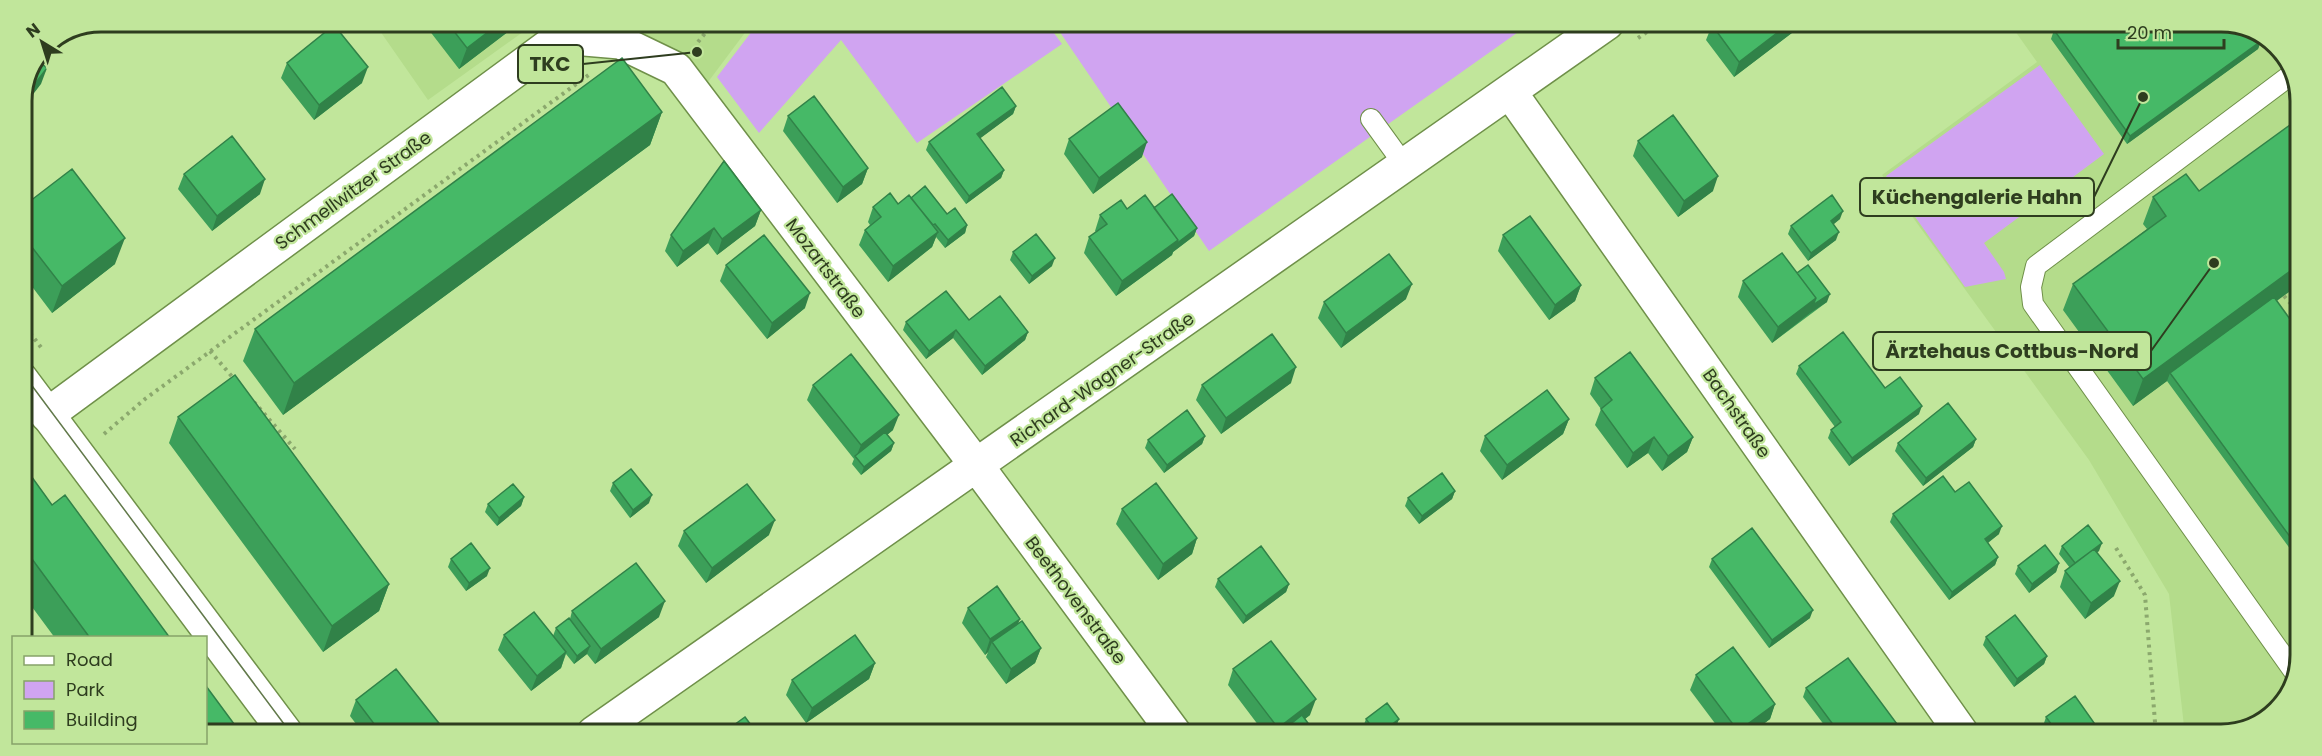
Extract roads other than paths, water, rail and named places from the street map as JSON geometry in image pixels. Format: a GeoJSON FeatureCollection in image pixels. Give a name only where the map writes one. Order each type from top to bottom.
{"type":"FeatureCollection","features":[{"type":"Feature","properties":{"kind":"street","name":"Richard-Wagner-Straße"},"geometry":{"type":"LineString","coordinates":[[607,724],[1594,32]]}},
{"type":"Feature","properties":{"kind":"street","name":"Schmellwitzer Straße"},"geometry":{"type":"LineString","coordinates":[[47,415],[561,37],[620,42],[676,69]]}},
{"type":"Feature","properties":{"kind":"street","name":"Mozartstraße"},"geometry":{"type":"LineString","coordinates":[[676,69],[977,466]]}},
{"type":"Feature","properties":{"kind":"street","name":"Bachstraße"},"geometry":{"type":"LineString","coordinates":[[1510,92],[1955,724]]}},
{"type":"Feature","properties":{"kind":"street"},"geometry":{"type":"LineString","coordinates":[[32,394],[279,724]]}},
{"type":"Feature","properties":{"kind":"street","name":"Beethovenstraße"},"geometry":{"type":"LineString","coordinates":[[977,466],[1168,724]]}},
{"type":"Feature","properties":{"kind":"lane"},"geometry":{"type":"LineString","coordinates":[[2286,78],[2036,266],[2031,287],[2033,304],[2290,665]]}},
{"type":"Feature","properties":{"kind":"lane"},"geometry":{"type":"LineString","coordinates":[[1371,119],[1405,166]]}},
{"type":"Feature","properties":{"kind":"tram line"},"geometry":{"type":"LineString","coordinates":[[32,386],[284,724]]}},
{"type":"Feature","properties":{"kind":"place","name":"TKC"},"geometry":{"type":"Point","coordinates":[697,52]}},
{"type":"Feature","properties":{"kind":"place","name":"Küchengalerie Hahn"},"geometry":{"type":"Point","coordinates":[2143,97]}},
{"type":"Feature","properties":{"kind":"place","name":"Ärztehaus Cottbus-Nord"},"geometry":{"type":"Point","coordinates":[2214,263]}}]}
